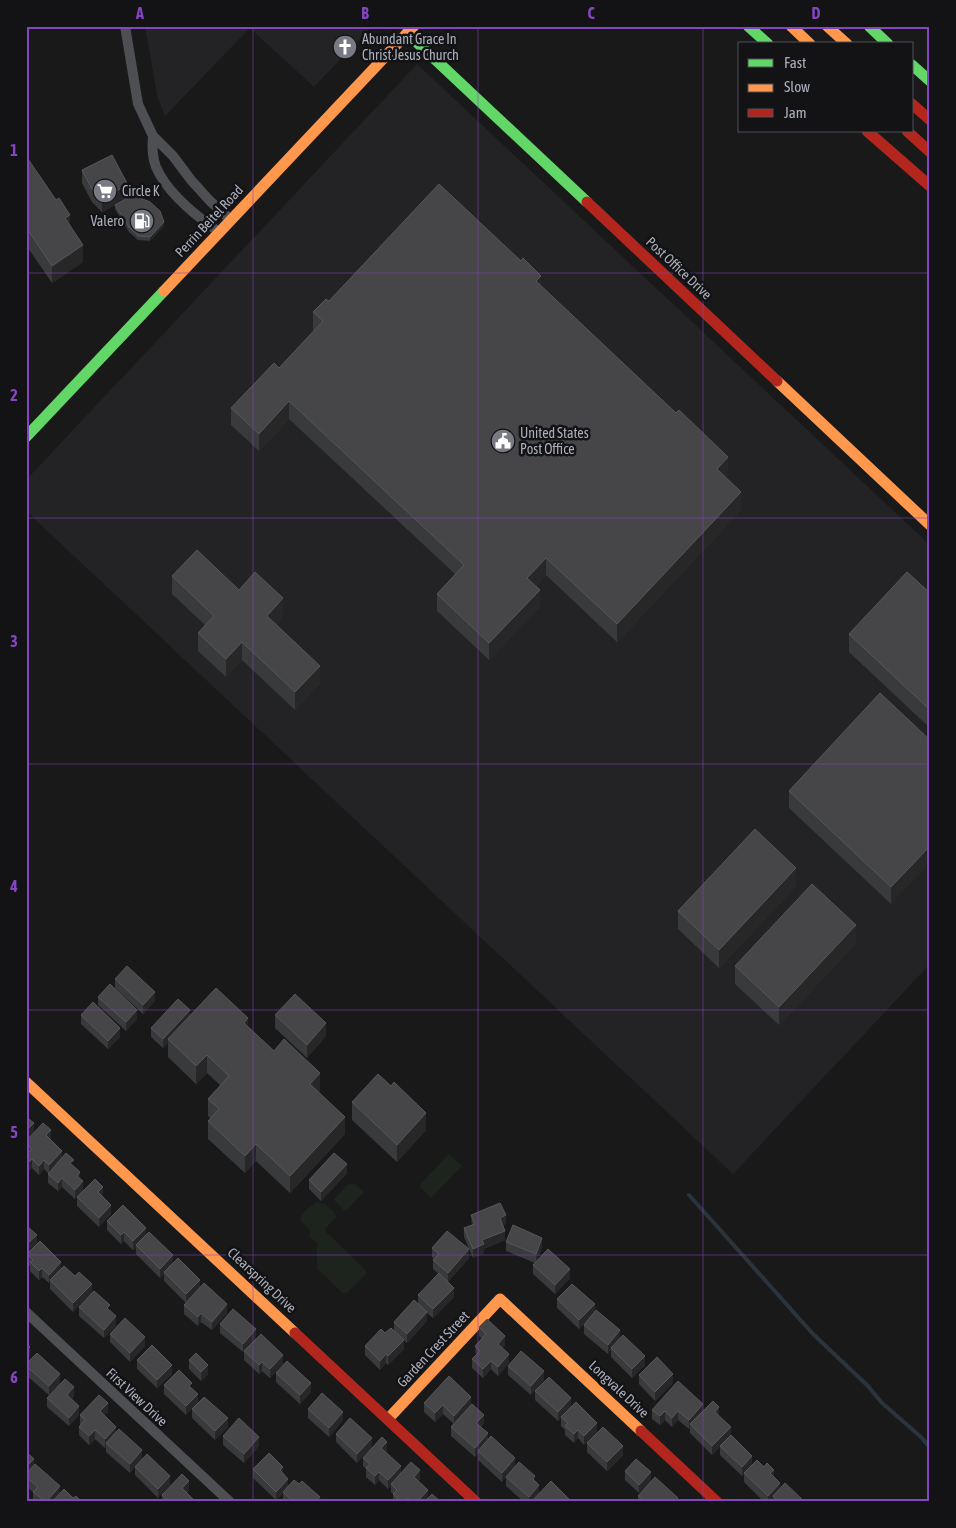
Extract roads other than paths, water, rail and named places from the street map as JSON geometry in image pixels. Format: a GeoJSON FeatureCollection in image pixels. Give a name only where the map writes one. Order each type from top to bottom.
{"type":"FeatureCollection","features":[{"type":"Feature","properties":{"kind":"main road"},"geometry":{"type":"LineString","coordinates":[[748,26],[766,42]]}},
{"type":"Feature","properties":{"kind":"main road"},"geometry":{"type":"LineString","coordinates":[[791,26],[808,42]]}},
{"type":"Feature","properties":{"kind":"main road"},"geometry":{"type":"LineString","coordinates":[[828,26],[845,42]]}},
{"type":"Feature","properties":{"kind":"main road"},"geometry":{"type":"LineString","coordinates":[[869,26],[886,42]]}},
{"type":"Feature","properties":{"kind":"main road","name":"Perrin Beitel Road"},"geometry":{"type":"LineString","coordinates":[[26,437],[410,30]]}},
{"type":"Feature","properties":{"kind":"main road","name":"Post Office Drive"},"geometry":{"type":"LineString","coordinates":[[410,30],[930,525]]}},
{"type":"Feature","properties":{"kind":"main road"},"geometry":{"type":"LineString","coordinates":[[914,68],[930,81]]}},
{"type":"Feature","properties":{"kind":"main road"},"geometry":{"type":"LineString","coordinates":[[914,106],[930,120]]}},
{"type":"Feature","properties":{"kind":"main road"},"geometry":{"type":"LineString","coordinates":[[868,132],[930,186]]}},
{"type":"Feature","properties":{"kind":"main road"},"geometry":{"type":"LineString","coordinates":[[908,132],[930,152]]}},
{"type":"Feature","properties":{"kind":"main road","name":"Clearspring Drive"},"geometry":{"type":"LineString","coordinates":[[26,1082],[476,1502]]}},
{"type":"Feature","properties":{"kind":"main road","name":"Garden Crest Street"},"geometry":{"type":"LineString","coordinates":[[388,1419],[500,1299]]}},
{"type":"Feature","properties":{"kind":"main road","name":"Longvale Drive"},"geometry":{"type":"LineString","coordinates":[[500,1299],[717,1502]]}},
{"type":"Feature","properties":{"kind":"street"},"geometry":{"type":"LineString","coordinates":[[126,26],[138,104],[153,136],[173,156],[186,175],[203,194],[230,219]]}},
{"type":"Feature","properties":{"kind":"street"},"geometry":{"type":"LineString","coordinates":[[153,136],[152,152],[156,167],[164,180],[174,194],[196,215],[219,232]]}},
{"type":"Feature","properties":{"kind":"street","name":"First View Drive"},"geometry":{"type":"LineString","coordinates":[[26,1312],[230,1502]]}},
{"type":"Feature","properties":{"kind":"waterway"},"geometry":{"type":"LineString","coordinates":[[689,1195],[813,1334],[868,1386],[881,1402],[922,1438],[930,1448]]}},
{"type":"Feature","properties":{"kind":"place","name":"Abundant Grace In Christ Jesus Church"},"geometry":{"type":"Point","coordinates":[345,47]}},
{"type":"Feature","properties":{"kind":"place","name":"Circle K"},"geometry":{"type":"Point","coordinates":[105,191]}},
{"type":"Feature","properties":{"kind":"place","name":"Valero"},"geometry":{"type":"Point","coordinates":[142,221]}},
{"type":"Feature","properties":{"kind":"place","name":"United States Post Office"},"geometry":{"type":"Point","coordinates":[503,441]}}]}
